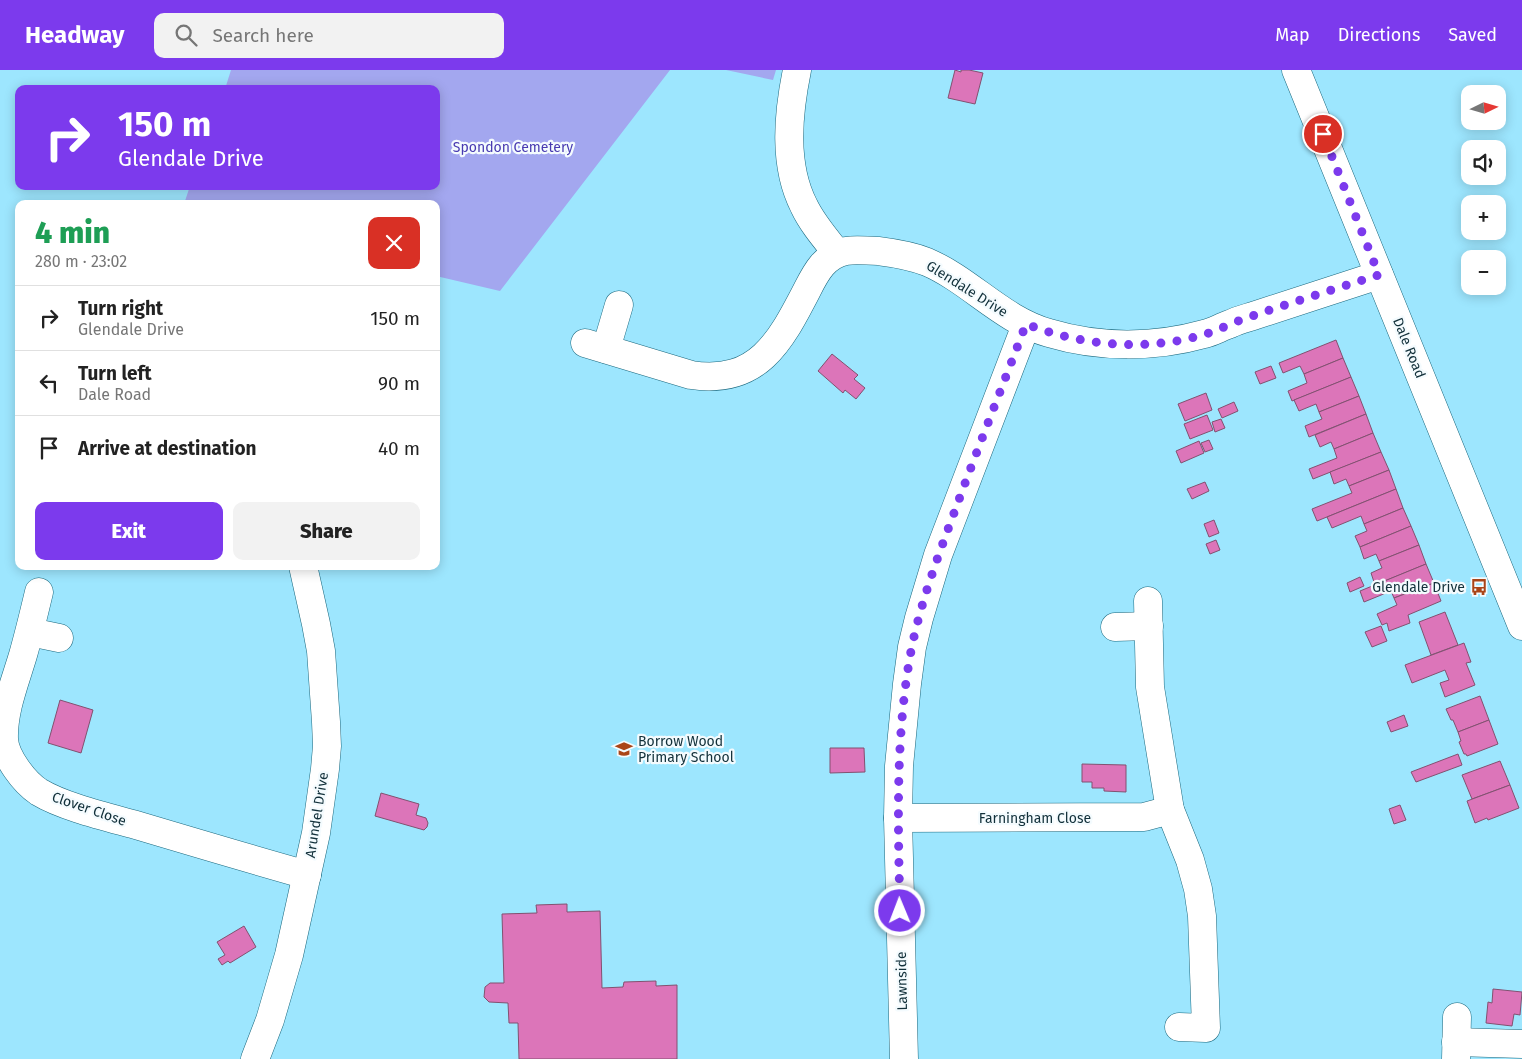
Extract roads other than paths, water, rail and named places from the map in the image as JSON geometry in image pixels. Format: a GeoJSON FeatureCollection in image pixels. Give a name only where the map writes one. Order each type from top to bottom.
{"type":"FeatureCollection","features":[{"type":"Feature","properties":{"kind":"street"},"geometry":{"type":"LineString","coordinates":[[619,305],[596,346],[663,367],[704,377],[724,374],[751,366],[761,360],[774,346],[822,264],[836,253],[804,206],[792,175],[790,159],[791,120],[797,70]]}},
{"type":"Feature","properties":{"kind":"street","name":"Dale Road"},"geometry":{"type":"LineString","coordinates":[[1296,70],[1522,626]]}},
{"type":"Feature","properties":{"kind":"street","name":"Glendale Drive"},"geometry":{"type":"LineString","coordinates":[[836,253],[849,250],[889,252],[927,262],[966,285],[997,308],[1026,324],[1067,338],[1110,345],[1183,340],[1206,334],[1232,323],[1379,275]]}},
{"type":"Feature","properties":{"kind":"street","name":"Lawnside"},"geometry":{"type":"LineString","coordinates":[[904,1059],[898,818],[899,766],[912,647],[938,555],[1026,324]]}},
{"type":"Feature","properties":{"kind":"street","name":"Arundel Drive"},"geometry":{"type":"LineString","coordinates":[[255,1059],[270,1020],[289,955],[318,824],[324,778],[326,746],[321,651],[304,570]]}},
{"type":"Feature","properties":{"kind":"street","name":"Clover Close"},"geometry":{"type":"LineString","coordinates":[[39,592],[30,632],[9,702],[4,740],[10,758],[29,784],[49,797],[88,811],[307,875]]}},
{"type":"Feature","properties":{"kind":"street"},"geometry":{"type":"LineString","coordinates":[[1115,627],[1148,614],[1150,687],[1170,810],[1190,860],[1198,890],[1202,916],[1206,1028],[1179,1027]]}},
{"type":"Feature","properties":{"kind":"street"},"geometry":{"type":"LineString","coordinates":[[30,632],[58,638]]}},
{"type":"Feature","properties":{"kind":"street","name":"Farningham Close"},"geometry":{"type":"LineString","coordinates":[[898,818],[1144,817],[1170,810]]}},
{"type":"Feature","properties":{"kind":"street"},"geometry":{"type":"LineString","coordinates":[[1456,1040],[1522,1044]]}},
{"type":"Feature","properties":{"kind":"place","name":"Glendale Drive"},"geometry":{"type":"Point","coordinates":[1479,587]}},
{"type":"Feature","properties":{"kind":"place","name":"Borrow Wood Primary School"},"geometry":{"type":"Point","coordinates":[624,749]}},
{"type":"Feature","properties":{"kind":"park label","name":"Spondon Cemetery"},"geometry":{"type":"Point","coordinates":[513,147]}}]}
